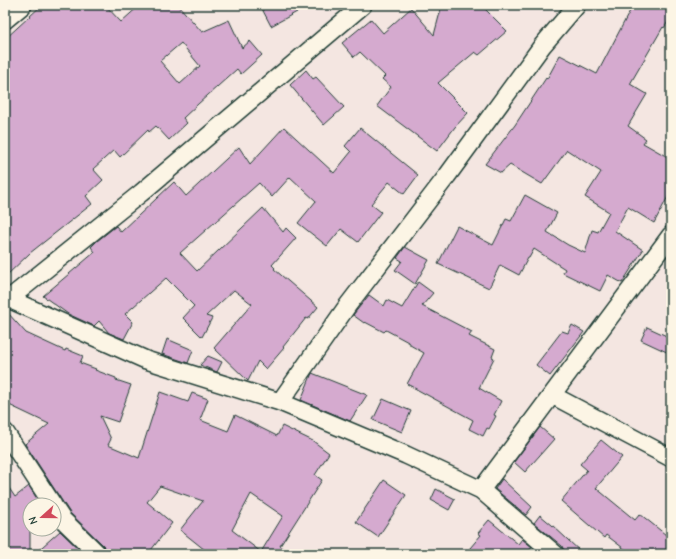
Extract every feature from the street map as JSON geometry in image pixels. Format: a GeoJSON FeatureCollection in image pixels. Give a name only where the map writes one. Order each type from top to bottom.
{"type":"FeatureCollection","features":[{"type":"Feature","properties":{"kind":"street"},"geometry":{"type":"LineString","coordinates":[[5,20],[23,5]]}},
{"type":"Feature","properties":{"kind":"street"},"geometry":{"type":"LineString","coordinates":[[363,5],[141,193],[7,301],[146,360],[280,402],[406,455],[481,490],[555,554]]}},
{"type":"Feature","properties":{"kind":"street"},"geometry":{"type":"LineString","coordinates":[[280,402],[348,304],[447,176],[542,46],[577,5]]}},
{"type":"Feature","properties":{"kind":"street"},"geometry":{"type":"LineString","coordinates":[[481,490],[671,236]]}},
{"type":"Feature","properties":{"kind":"street"},"geometry":{"type":"LineString","coordinates":[[552,395],[671,458]]}},
{"type":"Feature","properties":{"kind":"street"},"geometry":{"type":"LineString","coordinates":[[5,432],[47,497]]}},
{"type":"Feature","properties":{"kind":"street"},"geometry":{"type":"LineString","coordinates":[[62,519],[98,554]]}},
{"type":"Feature","properties":{"kind":"building"},"geometry":{"type":"Polygon","coordinates":[[[42,5],[105,5],[121,22],[140,5],[178,5],[202,32],[229,20],[242,48],[250,41],[262,55],[241,74],[237,69],[198,104],[183,118],[187,123],[169,140],[156,126],[149,132],[148,130],[120,157],[114,150],[93,169],[103,180],[86,196],[92,204],[30,253],[5,277],[5,39],[42,5]],[[181,43],[160,61],[180,84],[200,66],[181,43]]]}},
{"type":"Feature","properties":{"kind":"building"},"geometry":{"type":"Polygon","coordinates":[[[260,5],[310,5],[271,26],[260,5]]]}},
{"type":"Feature","properties":{"kind":"building"},"geometry":{"type":"Polygon","coordinates":[[[442,5],[481,5],[507,31],[479,55],[475,52],[438,83],[468,113],[455,127],[437,151],[377,106],[391,87],[382,79],[385,76],[360,52],[354,57],[342,43],[371,19],[383,33],[411,8],[434,35],[442,5]]]}},
{"type":"Feature","properties":{"kind":"building"},"geometry":{"type":"Polygon","coordinates":[[[633,5],[671,5],[671,17],[664,28],[663,27],[630,84],[647,94],[628,126],[646,139],[643,143],[671,159],[671,191],[654,223],[628,207],[615,231],[643,250],[622,283],[608,275],[600,291],[563,273],[565,269],[534,249],[519,275],[500,265],[489,288],[438,264],[457,226],[493,245],[506,219],[511,221],[525,195],[557,213],[547,232],[568,245],[585,253],[592,230],[598,232],[609,212],[585,197],[601,172],[567,150],[542,184],[510,165],[501,173],[485,164],[515,125],[546,78],[547,79],[560,55],[597,74],[633,5]]]}},
{"type":"Feature","properties":{"kind":"building"},"geometry":{"type":"Polygon","coordinates":[[[306,70],[313,79],[316,77],[344,107],[324,125],[290,85],[306,70]]]}},
{"type":"Feature","properties":{"kind":"building"},"geometry":{"type":"Polygon","coordinates":[[[284,127],[334,173],[351,152],[345,146],[360,128],[418,175],[404,194],[389,182],[371,204],[381,212],[358,242],[341,229],[327,246],[298,223],[316,201],[290,177],[272,197],[259,183],[180,253],[197,271],[263,208],[283,232],[286,228],[296,238],[272,265],[275,268],[274,269],[318,307],[308,319],[306,318],[283,347],[284,348],[266,369],[258,361],[248,381],[214,348],[252,304],[234,290],[206,316],[212,318],[202,337],[183,318],[194,306],[166,278],[125,314],[133,322],[124,339],[109,333],[99,321],[94,326],[68,314],[43,296],[95,252],[91,247],[97,241],[116,226],[121,232],[174,182],[186,196],[239,147],[250,164],[284,127]]]}},
{"type":"Feature","properties":{"kind":"building"},"geometry":{"type":"Polygon","coordinates":[[[405,247],[429,260],[415,284],[395,270],[402,261],[397,258],[405,247]]]}},
{"type":"Feature","properties":{"kind":"building"},"geometry":{"type":"Polygon","coordinates":[[[418,282],[433,293],[422,306],[472,332],[469,336],[495,349],[492,357],[494,358],[479,388],[501,401],[494,415],[496,416],[489,429],[487,428],[483,436],[469,429],[473,420],[407,384],[424,353],[410,345],[410,343],[386,330],[384,332],[365,322],[364,323],[353,315],[369,295],[384,306],[387,300],[402,308],[418,282]]]}},
{"type":"Feature","properties":{"kind":"building"},"geometry":{"type":"Polygon","coordinates":[[[5,312],[7,312],[26,333],[65,351],[66,349],[83,356],[80,363],[116,378],[116,380],[131,385],[118,422],[100,416],[111,439],[108,445],[139,458],[160,392],[188,402],[192,393],[208,399],[200,420],[228,431],[235,415],[277,436],[282,426],[313,441],[329,453],[315,475],[322,480],[280,546],[292,554],[210,554],[180,530],[203,501],[160,486],[147,502],[172,523],[148,554],[108,554],[105,547],[70,513],[62,501],[62,497],[60,497],[25,444],[49,424],[5,403],[5,312]],[[251,494],[232,530],[261,552],[283,516],[251,494]]]}},
{"type":"Feature","properties":{"kind":"building"},"geometry":{"type":"Polygon","coordinates":[[[572,325],[584,332],[550,376],[536,365],[562,331],[568,333],[572,325]]]}},
{"type":"Feature","properties":{"kind":"building"},"geometry":{"type":"Polygon","coordinates":[[[647,327],[671,338],[671,354],[641,340],[647,327]]]}},
{"type":"Feature","properties":{"kind":"building"},"geometry":{"type":"Polygon","coordinates":[[[167,339],[193,350],[188,363],[162,354],[167,339]]]}},
{"type":"Feature","properties":{"kind":"building"},"geometry":{"type":"Polygon","coordinates":[[[208,356],[222,362],[217,372],[200,365],[208,356]]]}},
{"type":"Feature","properties":{"kind":"building"},"geometry":{"type":"Polygon","coordinates":[[[312,373],[367,395],[350,421],[301,400],[312,373]]]}},
{"type":"Feature","properties":{"kind":"building"},"geometry":{"type":"Polygon","coordinates":[[[383,399],[411,411],[402,432],[373,420],[383,399]]]}},
{"type":"Feature","properties":{"kind":"building"},"geometry":{"type":"Polygon","coordinates":[[[540,427],[554,439],[525,472],[514,462],[540,427]]]}},
{"type":"Feature","properties":{"kind":"building"},"geometry":{"type":"Polygon","coordinates":[[[601,440],[622,457],[596,488],[635,520],[640,514],[671,539],[671,554],[631,554],[606,535],[604,538],[561,501],[587,470],[580,464],[601,440]]]}},
{"type":"Feature","properties":{"kind":"building"},"geometry":{"type":"Polygon","coordinates":[[[502,479],[532,507],[526,515],[495,489],[502,479]]]}},
{"type":"Feature","properties":{"kind":"building"},"geometry":{"type":"Polygon","coordinates":[[[384,480],[406,495],[378,537],[356,522],[384,480]]]}},
{"type":"Feature","properties":{"kind":"building"},"geometry":{"type":"Polygon","coordinates":[[[5,482],[15,497],[29,486],[36,497],[22,497],[22,537],[30,537],[30,554],[5,554],[5,482]]]}},
{"type":"Feature","properties":{"kind":"building"},"geometry":{"type":"Polygon","coordinates":[[[436,489],[455,499],[449,510],[431,500],[436,489]]]}},
{"type":"Feature","properties":{"kind":"building"},"geometry":{"type":"Polygon","coordinates":[[[540,515],[583,554],[565,554],[562,546],[534,523],[540,515]]]}},
{"type":"Feature","properties":{"kind":"building"},"geometry":{"type":"Polygon","coordinates":[[[489,520],[518,544],[522,539],[532,547],[529,551],[532,554],[465,554],[481,535],[478,533],[489,520]]]}},
{"type":"Feature","properties":{"kind":"building"},"geometry":{"type":"Polygon","coordinates":[[[62,533],[84,554],[34,554],[53,537],[62,537],[62,533]]]}}]}
